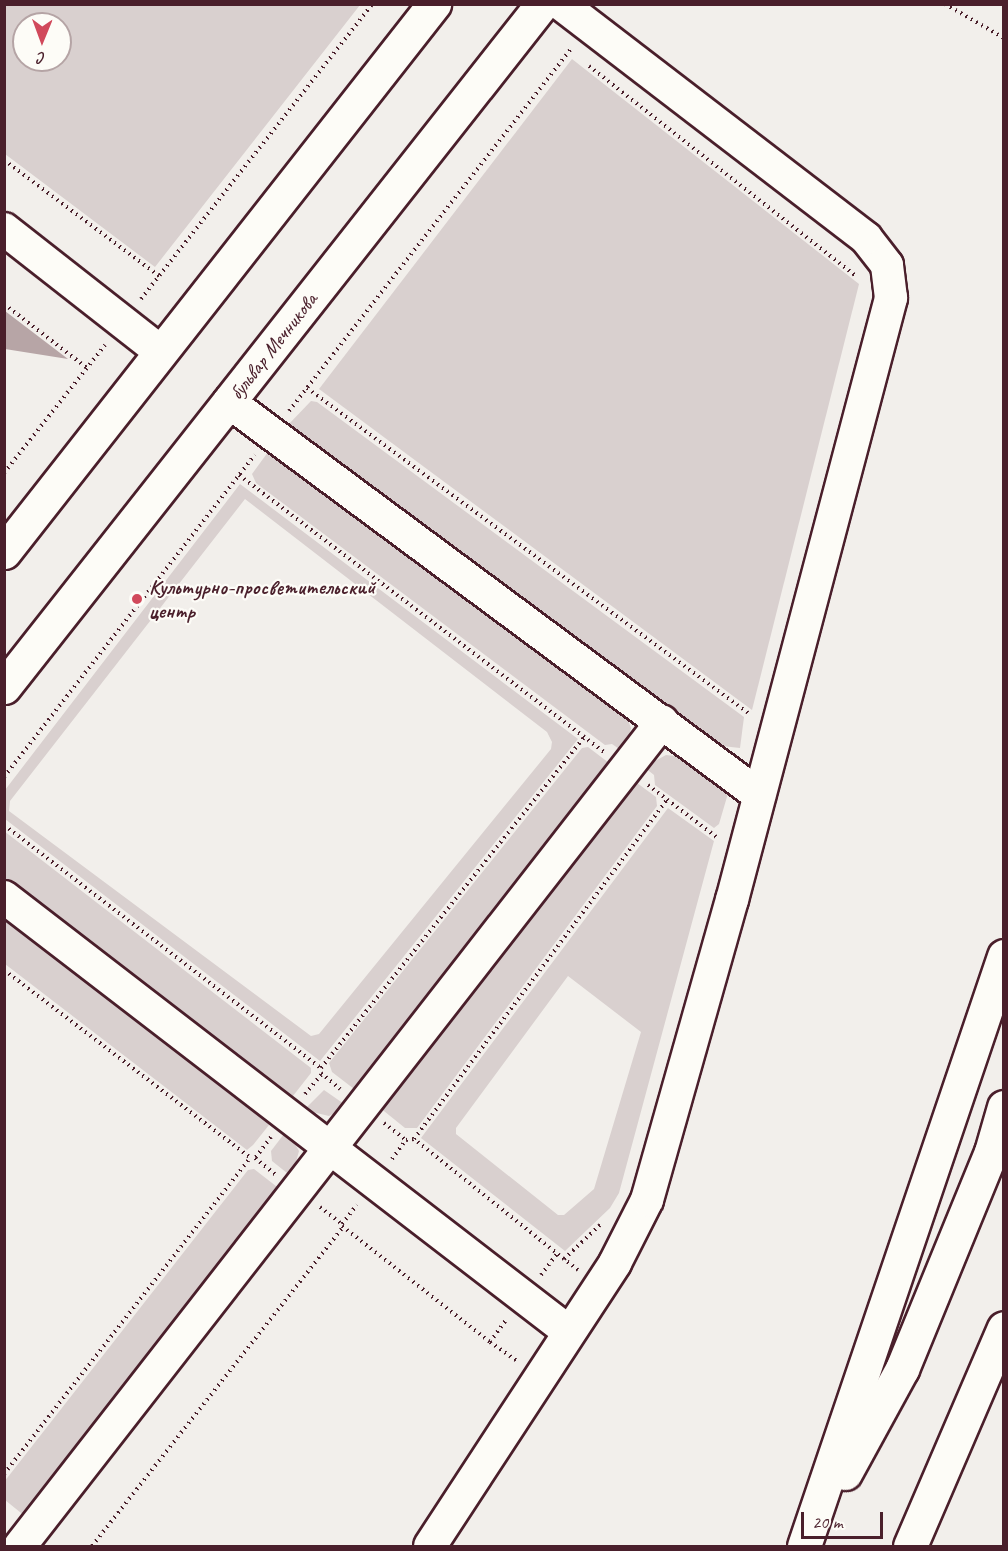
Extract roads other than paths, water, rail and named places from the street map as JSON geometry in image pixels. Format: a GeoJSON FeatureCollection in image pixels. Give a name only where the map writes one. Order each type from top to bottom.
{"type":"FeatureCollection","features":[{"type":"Feature","properties":{"kind":"main road"},"geometry":{"type":"LineString","coordinates":[[4,552],[434,4]]}},
{"type":"Feature","properties":{"kind":"main road","name":"бульвар Мечникова"},"geometry":{"type":"LineString","coordinates":[[4,687],[542,4]]}},
{"type":"Feature","properties":{"kind":"main road"},"geometry":{"type":"LineString","coordinates":[[805,1546],[1004,956]]}},
{"type":"Feature","properties":{"kind":"main road"},"geometry":{"type":"LineString","coordinates":[[805,1546],[902,1369],[991,1152],[1004,1107]]}},
{"type":"Feature","properties":{"kind":"main road"},"geometry":{"type":"LineString","coordinates":[[910,1546],[1004,1328]]}},
{"type":"Feature","properties":{"kind":"street"},"geometry":{"type":"LineString","coordinates":[[430,1546],[625,1246],[647,1200],[667,1140],[888,315],[891,280],[883,258],[866,238],[561,4]]}},
{"type":"Feature","properties":{"kind":"street"},"geometry":{"type":"LineString","coordinates":[[4,229],[161,352]]}},
{"type":"Feature","properties":{"kind":"street"},"geometry":{"type":"LineString","coordinates":[[229,402],[759,795]]}},
{"type":"Feature","properties":{"kind":"street"},"geometry":{"type":"LineString","coordinates":[[20,1546],[662,722]]}},
{"type":"Feature","properties":{"kind":"street"},"geometry":{"type":"LineString","coordinates":[[4,897],[569,1332]]}},
{"type":"Feature","properties":{"kind":"place","name":"Культурно-просветительский центр"},"geometry":{"type":"Point","coordinates":[137,599]}}]}
